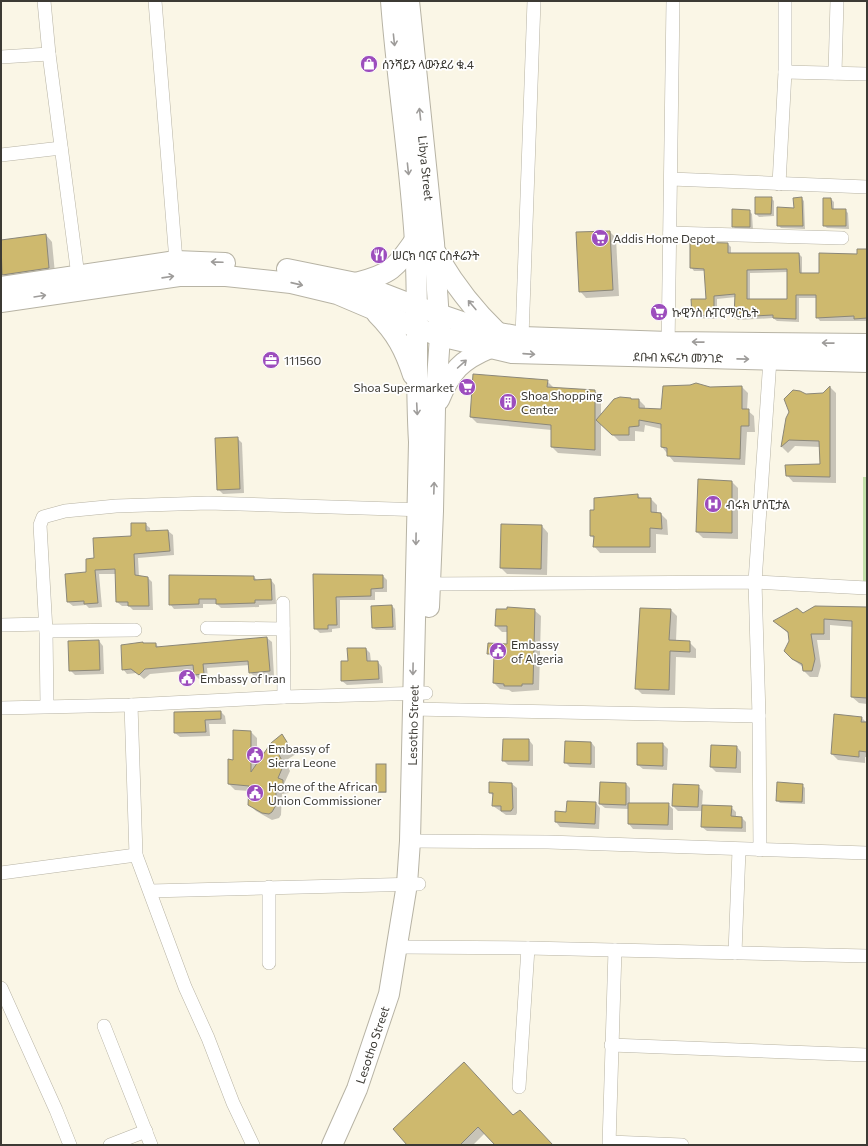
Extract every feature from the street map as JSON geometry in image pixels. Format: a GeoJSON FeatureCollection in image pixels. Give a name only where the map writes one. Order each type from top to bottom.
{"type":"FeatureCollection","features":[{"type":"Feature","properties":{"kind":"main road","name":"Libya Street"},"geometry":{"type":"LineString","coordinates":[[390,1],[415,240],[418,301]]}},
{"type":"Feature","properties":{"kind":"main road","name":"Libya Street"},"geometry":{"type":"LineString","coordinates":[[409,1],[434,250],[440,336]]}},
{"type":"Feature","properties":{"kind":"main road"},"geometry":{"type":"LineString","coordinates":[[356,284],[374,279],[398,264],[415,240]]}},
{"type":"Feature","properties":{"kind":"main road"},"geometry":{"type":"LineString","coordinates":[[434,250],[451,280],[480,316],[494,341]]}},
{"type":"Feature","properties":{"kind":"main road"},"geometry":{"type":"LineString","coordinates":[[1,287],[176,261],[226,263],[294,269],[418,301],[438,313],[488,331],[494,341]]}},
{"type":"Feature","properties":{"kind":"main road"},"geometry":{"type":"LineString","coordinates":[[1,302],[179,276],[226,276],[291,283],[337,294],[417,328],[440,336],[494,341]]}},
{"type":"Feature","properties":{"kind":"main road","name":"Lesotho Street"},"geometry":{"type":"LineString","coordinates":[[418,301],[417,388],[419,442],[425,510]]}},
{"type":"Feature","properties":{"kind":"main road"},"geometry":{"type":"LineString","coordinates":[[371,308],[392,329],[408,358],[417,388]]}},
{"type":"Feature","properties":{"kind":"main road","name":"Lesotho Street"},"geometry":{"type":"LineString","coordinates":[[345,1145],[368,1094],[402,993],[404,947],[413,884],[416,841],[425,510],[435,408],[440,336]]}},
{"type":"Feature","properties":{"kind":"main road","name":"ደቡብ አፍሪካ መንገድ"},"geometry":{"type":"LineString","coordinates":[[494,341],[522,337],[668,349],[770,360],[867,362]]}},
{"type":"Feature","properties":{"kind":"main road"},"geometry":{"type":"LineString","coordinates":[[435,408],[448,379],[460,364],[494,341]]}},
{"type":"Feature","properties":{"kind":"main road","name":"ደቡብ አፍሪካ መንገድ"},"geometry":{"type":"LineString","coordinates":[[494,341],[512,353],[543,355],[668,349],[867,344]]}},
{"type":"Feature","properties":{"kind":"main road","name":"Lesotho Street"},"geometry":{"type":"LineString","coordinates":[[332,1145],[357,1089],[404,947]]}},
{"type":"Feature","properties":{"kind":"street"},"geometry":{"type":"LineString","coordinates":[[44,1],[49,54],[78,276]]}},
{"type":"Feature","properties":{"kind":"street"},"geometry":{"type":"LineString","coordinates":[[155,1],[176,261]]}},
{"type":"Feature","properties":{"kind":"street"},"geometry":{"type":"LineString","coordinates":[[522,337],[534,1]]}},
{"type":"Feature","properties":{"kind":"street"},"geometry":{"type":"LineString","coordinates":[[668,349],[673,1]]}},
{"type":"Feature","properties":{"kind":"street"},"geometry":{"type":"LineString","coordinates":[[779,184],[784,72],[784,1]]}},
{"type":"Feature","properties":{"kind":"street"},"geometry":{"type":"LineString","coordinates":[[835,73],[837,1]]}},
{"type":"Feature","properties":{"kind":"street"},"geometry":{"type":"LineString","coordinates":[[1,57],[49,54]]}},
{"type":"Feature","properties":{"kind":"street"},"geometry":{"type":"LineString","coordinates":[[784,72],[867,74]]}},
{"type":"Feature","properties":{"kind":"street"},"geometry":{"type":"LineString","coordinates":[[1,155],[61,148]]}},
{"type":"Feature","properties":{"kind":"street"},"geometry":{"type":"LineString","coordinates":[[671,179],[867,187]]}},
{"type":"Feature","properties":{"kind":"street"},"geometry":{"type":"LineString","coordinates":[[670,233],[842,238]]}},
{"type":"Feature","properties":{"kind":"street"},"geometry":{"type":"LineString","coordinates":[[760,850],[760,716],[755,582],[770,360]]}},
{"type":"Feature","properties":{"kind":"street"},"geometry":{"type":"LineString","coordinates":[[47,706],[40,525],[43,518],[65,511],[116,506],[208,503],[425,510]]}},
{"type":"Feature","properties":{"kind":"street"},"geometry":{"type":"LineString","coordinates":[[422,584],[755,582],[867,588]]}},
{"type":"Feature","properties":{"kind":"street"},"geometry":{"type":"LineString","coordinates":[[283,603],[284,697]]}},
{"type":"Feature","properties":{"kind":"street"},"geometry":{"type":"LineString","coordinates":[[1,625],[45,628],[135,630]]}},
{"type":"Feature","properties":{"kind":"street"},"geometry":{"type":"LineString","coordinates":[[207,628],[283,629]]}},
{"type":"Feature","properties":{"kind":"street"},"geometry":{"type":"LineString","coordinates":[[1,708],[284,697],[419,701],[760,716]]}},
{"type":"Feature","properties":{"kind":"street"},"geometry":{"type":"LineString","coordinates":[[131,704],[136,855],[185,987],[208,1038],[233,1103],[253,1145]]}},
{"type":"Feature","properties":{"kind":"street"},"geometry":{"type":"LineString","coordinates":[[416,841],[548,842],[739,850],[867,853]]}},
{"type":"Feature","properties":{"kind":"street"},"geometry":{"type":"LineString","coordinates":[[735,953],[739,850]]}},
{"type":"Feature","properties":{"kind":"street"},"geometry":{"type":"LineString","coordinates":[[1,873],[136,855]]}},
{"type":"Feature","properties":{"kind":"street"},"geometry":{"type":"LineString","coordinates":[[150,891],[413,884]]}},
{"type":"Feature","properties":{"kind":"street"},"geometry":{"type":"LineString","coordinates":[[269,888],[269,963]]}},
{"type":"Feature","properties":{"kind":"street"},"geometry":{"type":"LineString","coordinates":[[404,947],[528,948],[867,956]]}},
{"type":"Feature","properties":{"kind":"street"},"geometry":{"type":"LineString","coordinates":[[519,1087],[528,948]]}},
{"type":"Feature","properties":{"kind":"street"},"geometry":{"type":"LineString","coordinates":[[615,950],[611,1045],[610,1144],[682,1145]]}},
{"type":"Feature","properties":{"kind":"street"},"geometry":{"type":"LineString","coordinates":[[1,988],[56,1110],[70,1145]]}},
{"type":"Feature","properties":{"kind":"street"},"geometry":{"type":"LineString","coordinates":[[104,1026],[151,1145]]}},
{"type":"Feature","properties":{"kind":"street"},"geometry":{"type":"LineString","coordinates":[[611,1045],[867,1055]]}},
{"type":"Feature","properties":{"kind":"street"},"geometry":{"type":"LineString","coordinates":[[110,1145],[146,1132]]}},
{"type":"Feature","properties":{"kind":"green space"},"geometry":{"type":"Polygon","coordinates":[[[863,477],[867,477],[867,581],[863,581],[863,477]]]}},
{"type":"Feature","properties":{"kind":"building"},"geometry":{"type":"Polygon","coordinates":[[[755,197],[772,197],[771,214],[755,214],[755,197]]]}},
{"type":"Feature","properties":{"kind":"building"},"geometry":{"type":"Polygon","coordinates":[[[802,197],[803,226],[777,226],[777,207],[794,208],[793,198],[802,197]]]}},
{"type":"Feature","properties":{"kind":"building"},"geometry":{"type":"Polygon","coordinates":[[[823,198],[831,198],[832,209],[846,209],[846,226],[823,226],[823,198]]]}},
{"type":"Feature","properties":{"kind":"building"},"geometry":{"type":"Polygon","coordinates":[[[732,209],[750,210],[750,227],[732,227],[732,209]]]}},
{"type":"Feature","properties":{"kind":"building"},"geometry":{"type":"Polygon","coordinates":[[[610,231],[613,290],[579,292],[576,232],[610,231]]]}},
{"type":"Feature","properties":{"kind":"building"},"geometry":{"type":"Polygon","coordinates":[[[46,234],[49,268],[2,275],[1,240],[46,234]]]}},
{"type":"Feature","properties":{"kind":"building"},"geometry":{"type":"Polygon","coordinates":[[[690,242],[728,243],[728,253],[799,253],[800,273],[819,273],[819,253],[857,254],[857,249],[867,249],[867,318],[854,319],[854,316],[816,318],[816,295],[796,295],[796,319],[773,318],[773,315],[734,317],[735,294],[714,296],[714,316],[692,315],[691,299],[706,299],[704,269],[690,268],[690,242]],[[787,269],[747,270],[747,299],[787,299],[787,269]]]}},
{"type":"Feature","properties":{"kind":"building"},"geometry":{"type":"Polygon","coordinates":[[[473,374],[548,380],[547,387],[595,390],[595,450],[551,447],[551,425],[470,417],[473,374]]]}},
{"type":"Feature","properties":{"kind":"building"},"geometry":{"type":"Polygon","coordinates":[[[696,383],[710,387],[742,386],[742,409],[749,409],[749,426],[741,426],[740,459],[667,456],[667,448],[661,447],[661,424],[639,420],[639,426],[629,427],[629,435],[612,435],[596,420],[614,399],[620,397],[639,399],[639,408],[661,409],[663,386],[690,385],[696,383]]]}},
{"type":"Feature","properties":{"kind":"building"},"geometry":{"type":"Polygon","coordinates":[[[830,386],[830,477],[786,476],[785,465],[820,464],[819,441],[789,440],[781,447],[786,418],[789,412],[784,399],[793,390],[806,394],[823,393],[830,386]]]}},
{"type":"Feature","properties":{"kind":"building"},"geometry":{"type":"Polygon","coordinates":[[[238,437],[240,489],[217,490],[215,438],[238,437]]]}},
{"type":"Feature","properties":{"kind":"building","name":"ብሩክ ሆስፒታል"},"geometry":{"type":"Polygon","coordinates":[[[698,479],[732,481],[732,533],[696,532],[698,479]]]}},
{"type":"Feature","properties":{"kind":"building"},"geometry":{"type":"Polygon","coordinates":[[[638,494],[638,498],[651,498],[651,512],[661,513],[662,529],[650,528],[650,547],[593,547],[594,536],[590,536],[590,510],[594,510],[594,498],[638,494]]]}},
{"type":"Feature","properties":{"kind":"building"},"geometry":{"type":"Polygon","coordinates":[[[131,523],[146,523],[146,531],[168,530],[170,551],[134,554],[135,575],[148,577],[149,606],[128,606],[128,602],[116,602],[115,569],[95,570],[98,603],[84,604],[84,601],[67,602],[65,574],[86,572],[86,559],[94,558],[93,538],[131,536],[131,523]]]}},
{"type":"Feature","properties":{"kind":"building"},"geometry":{"type":"Polygon","coordinates":[[[501,524],[542,525],[541,569],[500,568],[501,524]]]}},
{"type":"Feature","properties":{"kind":"building"},"geometry":{"type":"Polygon","coordinates":[[[313,574],[383,575],[383,588],[371,589],[371,596],[336,597],[337,625],[328,625],[328,629],[314,629],[313,574]]]}},
{"type":"Feature","properties":{"kind":"building"},"geometry":{"type":"Polygon","coordinates":[[[169,575],[254,576],[254,580],[271,579],[272,600],[255,600],[255,603],[216,604],[216,599],[199,599],[199,604],[169,605],[169,575]]]}},
{"type":"Feature","properties":{"kind":"building"},"geometry":{"type":"Polygon","coordinates":[[[392,605],[393,627],[372,628],[371,606],[392,605]]]}},
{"type":"Feature","properties":{"kind":"building"},"geometry":{"type":"Polygon","coordinates":[[[815,606],[867,607],[867,698],[851,697],[852,621],[824,619],[824,634],[811,634],[815,659],[812,671],[803,671],[802,664],[792,659],[784,651],[789,641],[788,632],[773,621],[797,608],[803,613],[815,606]]]}},
{"type":"Feature","properties":{"kind":"building"},"geometry":{"type":"Polygon","coordinates":[[[507,607],[535,609],[533,684],[522,684],[522,686],[504,686],[504,684],[493,683],[494,654],[487,654],[488,643],[507,644],[507,626],[495,626],[496,609],[507,609],[507,607]]]}},
{"type":"Feature","properties":{"kind":"building"},"geometry":{"type":"Polygon","coordinates":[[[640,608],[671,609],[669,640],[690,641],[690,652],[670,651],[669,690],[635,689],[640,608]]]}},
{"type":"Feature","properties":{"kind":"building"},"geometry":{"type":"Polygon","coordinates":[[[267,637],[270,671],[249,673],[248,661],[203,664],[204,674],[194,675],[193,665],[145,669],[139,675],[131,669],[122,670],[121,645],[143,642],[156,643],[156,647],[267,637]]]}},
{"type":"Feature","properties":{"kind":"building"},"geometry":{"type":"Polygon","coordinates":[[[99,640],[100,670],[69,671],[68,641],[99,640]]]}},
{"type":"Feature","properties":{"kind":"building"},"geometry":{"type":"Polygon","coordinates":[[[347,648],[366,648],[367,661],[378,661],[379,679],[341,681],[341,661],[348,661],[347,648]]]}},
{"type":"Feature","properties":{"kind":"building"},"geometry":{"type":"Polygon","coordinates":[[[221,711],[221,719],[205,720],[206,732],[174,733],[174,712],[221,711]]]}},
{"type":"Feature","properties":{"kind":"building"},"geometry":{"type":"Polygon","coordinates":[[[834,714],[862,717],[861,722],[867,722],[867,752],[859,751],[859,757],[831,754],[834,714]]]}},
{"type":"Feature","properties":{"kind":"building"},"geometry":{"type":"Polygon","coordinates":[[[233,730],[251,731],[251,772],[271,743],[282,734],[290,747],[279,755],[284,764],[278,778],[283,780],[283,787],[276,788],[276,805],[269,814],[262,813],[248,805],[249,786],[228,784],[228,759],[233,760],[233,730]]]}},
{"type":"Feature","properties":{"kind":"building"},"geometry":{"type":"Polygon","coordinates":[[[503,739],[529,739],[529,761],[502,761],[503,739]]]}},
{"type":"Feature","properties":{"kind":"building"},"geometry":{"type":"Polygon","coordinates":[[[565,741],[591,742],[591,764],[564,763],[565,741]]]}},
{"type":"Feature","properties":{"kind":"building"},"geometry":{"type":"Polygon","coordinates":[[[637,743],[663,743],[663,766],[637,765],[637,743]]]}},
{"type":"Feature","properties":{"kind":"building"},"geometry":{"type":"Polygon","coordinates":[[[711,745],[737,746],[736,768],[710,767],[711,745]]]}},
{"type":"Feature","properties":{"kind":"building"},"geometry":{"type":"Polygon","coordinates":[[[376,764],[386,764],[386,792],[376,792],[376,764]]]}},
{"type":"Feature","properties":{"kind":"building"},"geometry":{"type":"Polygon","coordinates":[[[489,782],[512,783],[513,808],[511,811],[501,811],[501,806],[492,806],[493,793],[489,793],[489,782]]]}},
{"type":"Feature","properties":{"kind":"building"},"geometry":{"type":"Polygon","coordinates":[[[600,782],[626,783],[626,805],[599,804],[600,782]]]}},
{"type":"Feature","properties":{"kind":"building"},"geometry":{"type":"Polygon","coordinates":[[[777,782],[803,784],[802,802],[776,801],[777,782]]]}},
{"type":"Feature","properties":{"kind":"building"},"geometry":{"type":"Polygon","coordinates":[[[673,784],[699,785],[698,807],[672,806],[673,784]]]}},
{"type":"Feature","properties":{"kind":"building"},"geometry":{"type":"Polygon","coordinates":[[[567,801],[596,802],[595,824],[555,822],[555,811],[566,812],[567,801]]]}},
{"type":"Feature","properties":{"kind":"building"},"geometry":{"type":"Polygon","coordinates":[[[628,803],[669,803],[668,825],[628,824],[628,803]]]}},
{"type":"Feature","properties":{"kind":"building"},"geometry":{"type":"Polygon","coordinates":[[[702,805],[732,806],[731,816],[742,817],[742,828],[701,827],[702,805]]]}},
{"type":"Feature","properties":{"kind":"building"},"geometry":{"type":"Polygon","coordinates":[[[464,1062],[513,1115],[520,1110],[553,1145],[495,1145],[478,1127],[460,1145],[407,1145],[393,1129],[464,1062]]]}},
{"type":"Feature","properties":{"kind":"place","name":"ሰንሻይን ላውንደሪ ቁ.4"},"geometry":{"type":"Point","coordinates":[369,64]}},
{"type":"Feature","properties":{"kind":"place","name":"Addis Home Depot"},"geometry":{"type":"Point","coordinates":[600,238]}},
{"type":"Feature","properties":{"kind":"place","name":"ሠርክ ባርና ርስቶሬንት"},"geometry":{"type":"Point","coordinates":[379,255]}},
{"type":"Feature","properties":{"kind":"place","name":"ኩዊንስ ሱፐርማርኬት"},"geometry":{"type":"Point","coordinates":[659,312]}},
{"type":"Feature","properties":{"kind":"place","name":"111560"},"geometry":{"type":"Point","coordinates":[271,360]}},
{"type":"Feature","properties":{"kind":"place","name":"Shoa Supermarket"},"geometry":{"type":"Point","coordinates":[467,387]}},
{"type":"Feature","properties":{"kind":"place","name":"Shoa Shopping Center"},"geometry":{"type":"Point","coordinates":[508,402]}},
{"type":"Feature","properties":{"kind":"place","name":"ብሩክ ሆስፒታል"},"geometry":{"type":"Point","coordinates":[713,504]}},
{"type":"Feature","properties":{"kind":"place","name":"Embassy of Algeria"},"geometry":{"type":"Point","coordinates":[498,651]}},
{"type":"Feature","properties":{"kind":"place","name":"Embassy of Iran"},"geometry":{"type":"Point","coordinates":[187,678]}},
{"type":"Feature","properties":{"kind":"place","name":"Embassy of Sierra Leone"},"geometry":{"type":"Point","coordinates":[255,755]}},
{"type":"Feature","properties":{"kind":"place","name":"Home of the African Union Commissioner"},"geometry":{"type":"Point","coordinates":[255,793]}}]}
